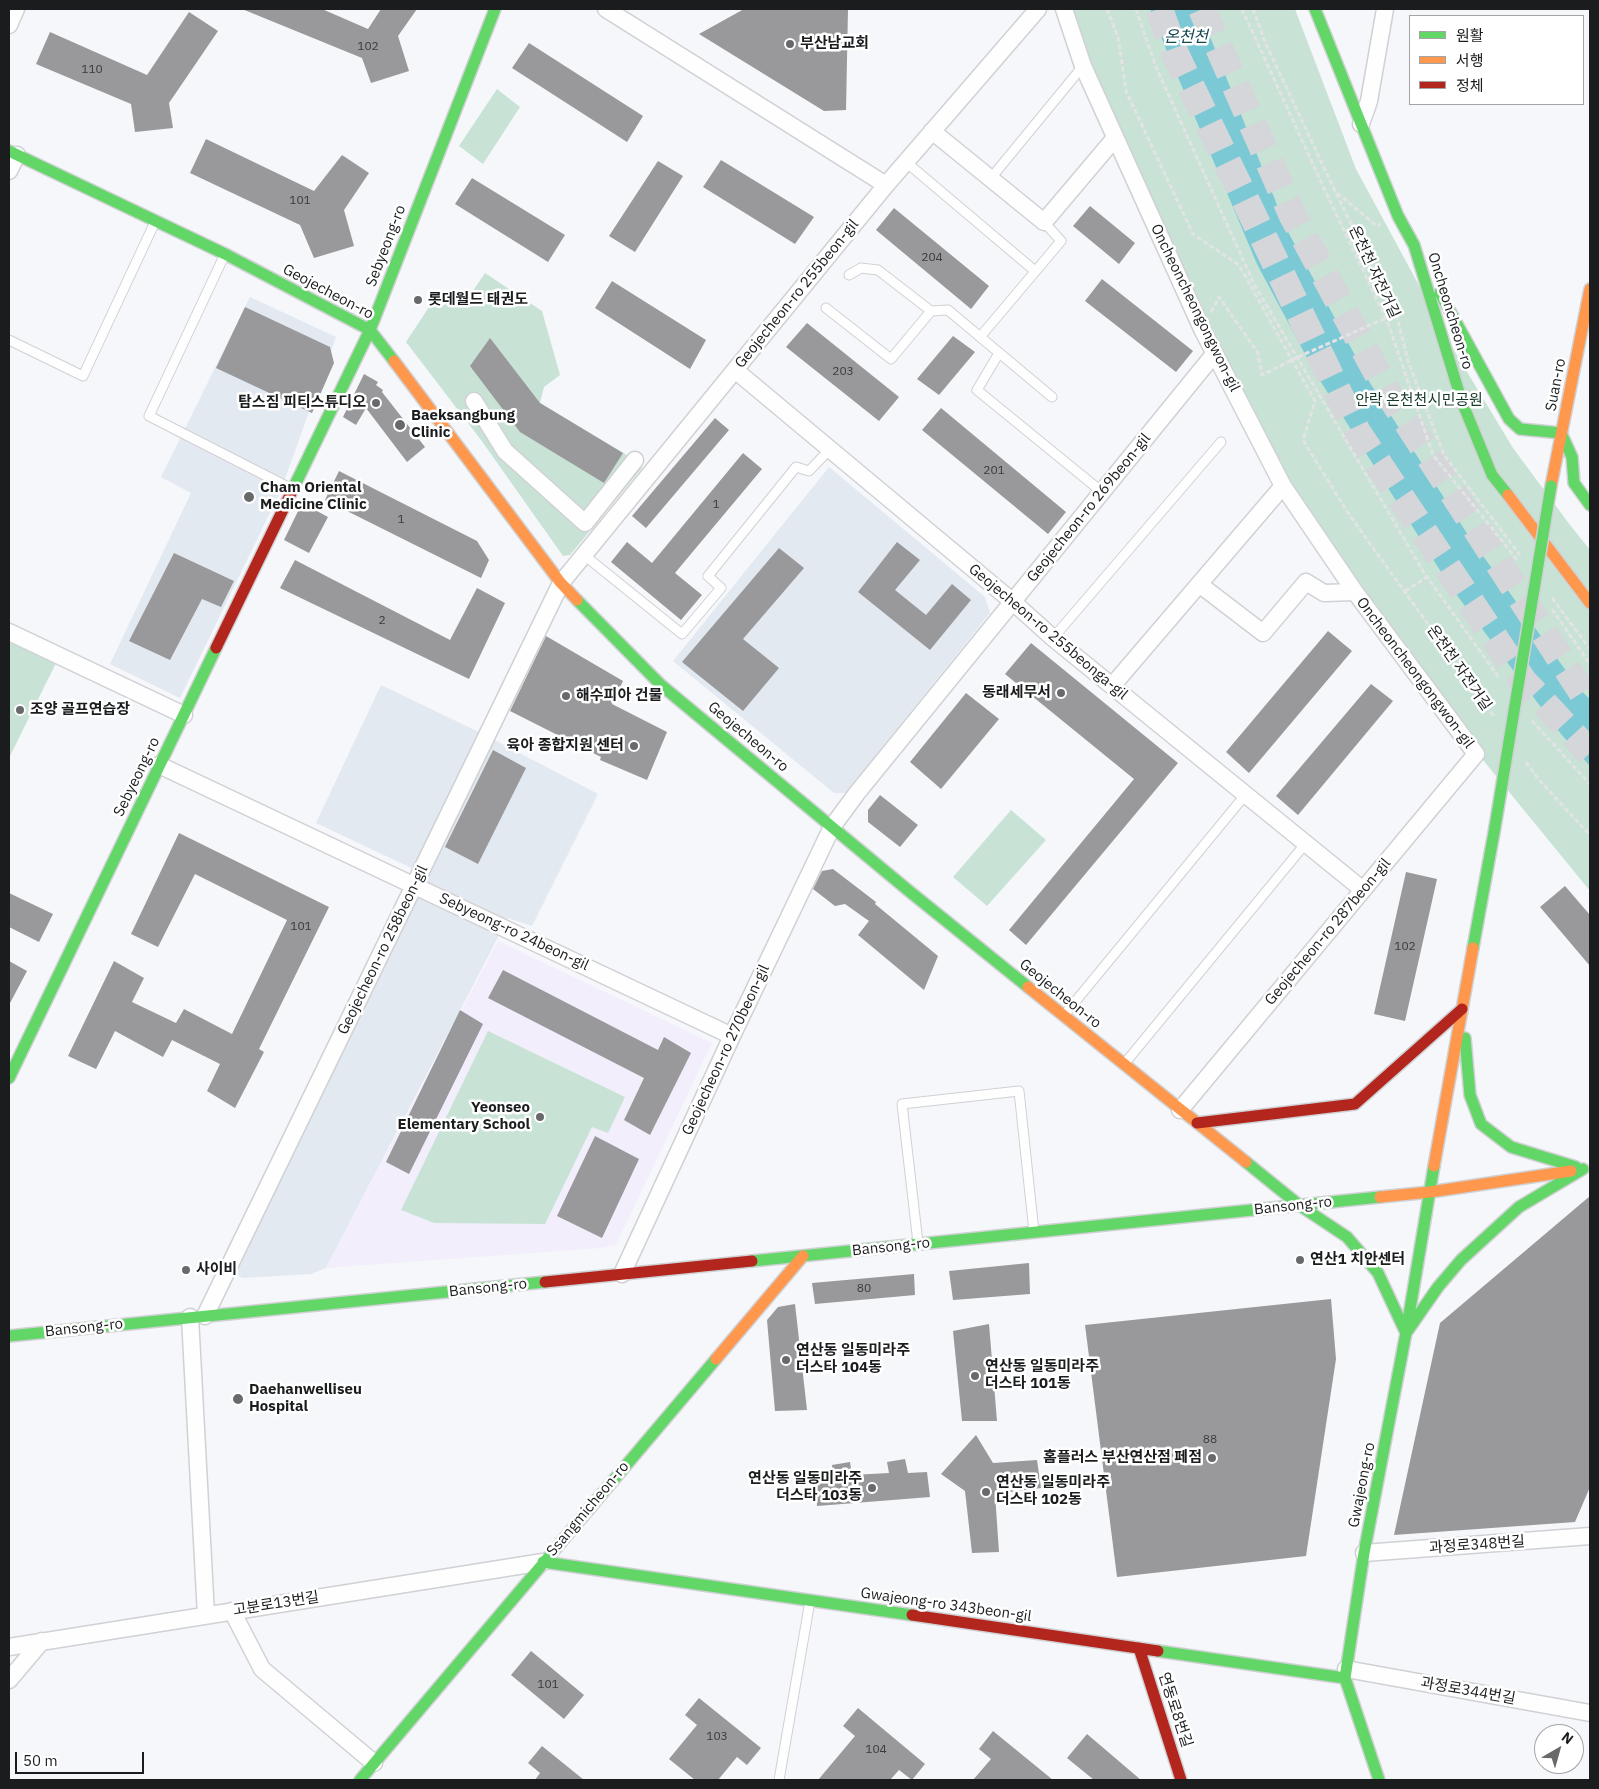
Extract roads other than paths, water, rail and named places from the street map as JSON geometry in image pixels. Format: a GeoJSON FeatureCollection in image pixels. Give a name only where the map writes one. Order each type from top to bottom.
{"type":"FeatureCollection","features":[{"type":"Feature","properties":{"kind":"main road","name":"Sebyeong-ro"},"geometry":{"type":"LineString","coordinates":[[9,1078],[370,330],[496,9]]}},
{"type":"Feature","properties":{"kind":"main road","name":"Oncheoncheon-ro"},"geometry":{"type":"LineString","coordinates":[[1315,9],[1398,216],[1414,245],[1462,402],[1492,475],[1590,603]]}},
{"type":"Feature","properties":{"kind":"main road","name":"Geojecheon-ro"},"geometry":{"type":"LineString","coordinates":[[13,153],[225,254],[370,330],[561,583],[661,685],[832,827],[1197,1124],[1299,1206],[1347,1237],[1378,1273],[1406,1332]]}},
{"type":"Feature","properties":{"kind":"main road"},"geometry":{"type":"LineString","coordinates":[[1414,245],[1509,419],[1520,429],[1561,433],[1572,457],[1574,483],[1590,505]]}},
{"type":"Feature","properties":{"kind":"main road","name":"Suan-ro"},"geometry":{"type":"LineString","coordinates":[[1495,827],[1551,486],[1588,312],[1590,290]]}},
{"type":"Feature","properties":{"kind":"main road","name":"Gwajeong-ro"},"geometry":{"type":"LineString","coordinates":[[1379,1780],[1346,1673],[1364,1553],[1406,1332],[1495,827]]}},
{"type":"Feature","properties":{"kind":"main road"},"geometry":{"type":"LineString","coordinates":[[1197,1124],[1355,1104],[1462,1009]]}},
{"type":"Feature","properties":{"kind":"main road"},"geometry":{"type":"LineString","coordinates":[[1462,1009],[1470,1095],[1481,1124],[1511,1147],[1586,1169]]}},
{"type":"Feature","properties":{"kind":"main road"},"geometry":{"type":"LineString","coordinates":[[1406,1332],[1438,1287],[1461,1260],[1519,1207],[1586,1169]]}},
{"type":"Feature","properties":{"kind":"main road","name":"Bansong-ro"},"geometry":{"type":"LineString","coordinates":[[9,1336],[1299,1206],[1430,1192],[1586,1169]]}},
{"type":"Feature","properties":{"kind":"main road","name":"Ssangmicheon-ro"},"geometry":{"type":"LineString","coordinates":[[360,1780],[803,1256]]}},
{"type":"Feature","properties":{"kind":"main road","name":"Gwajeong-ro 343beon-gil"},"geometry":{"type":"LineString","coordinates":[[543,1562],[1139,1648],[1346,1673]]}},
{"type":"Feature","properties":{"kind":"main road","name":"연동로8번길"},"geometry":{"type":"LineString","coordinates":[[1139,1648],[1181,1780]]}},
{"type":"Feature","properties":{"kind":"street"},"geometry":{"type":"LineString","coordinates":[[9,25],[16,9]]}},
{"type":"Feature","properties":{"kind":"street"},"geometry":{"type":"LineString","coordinates":[[606,9],[886,185]]}},
{"type":"Feature","properties":{"kind":"street","name":"Geojecheon-ro 255beon-gil"},"geometry":{"type":"LineString","coordinates":[[561,583],[886,185],[1038,9]]}},
{"type":"Feature","properties":{"kind":"street","name":"Oncheoncheongongwon-gil"},"geometry":{"type":"LineString","coordinates":[[1064,9],[1083,66],[1202,329],[1283,486],[1355,592],[1476,754]]}},
{"type":"Feature","properties":{"kind":"street"},"geometry":{"type":"LineString","coordinates":[[1361,124],[1369,101],[1385,9]]}},
{"type":"Feature","properties":{"kind":"street"},"geometry":{"type":"LineString","coordinates":[[932,131],[1044,222],[1115,138]]}},
{"type":"Feature","properties":{"kind":"street"},"geometry":{"type":"LineString","coordinates":[[9,171],[13,153]]}},
{"type":"Feature","properties":{"kind":"street","name":"Geojecheon-ro 269beon-gil"},"geometry":{"type":"LineString","coordinates":[[832,827],[857,793],[1215,353]]}},
{"type":"Feature","properties":{"kind":"street","name":"Geojecheon-ro 255beonga-gil"},"geometry":{"type":"LineString","coordinates":[[735,370],[1013,602],[1053,638],[1364,890]]}},
{"type":"Feature","properties":{"kind":"street"},"geometry":{"type":"LineString","coordinates":[[474,401],[506,451],[585,523],[635,460]]}},
{"type":"Feature","properties":{"kind":"street"},"geometry":{"type":"LineString","coordinates":[[1112,686],[1283,486]]}},
{"type":"Feature","properties":{"kind":"street","name":"Oncheoncheongongwon-gil"},"geometry":{"type":"LineString","coordinates":[[1199,584],[1263,633],[1306,582],[1324,593],[1355,592]]}},
{"type":"Feature","properties":{"kind":"street","name":"Geojecheon-ro 258beon-gil"},"geometry":{"type":"LineString","coordinates":[[197,1317],[414,886],[561,583]]}},
{"type":"Feature","properties":{"kind":"street"},"geometry":{"type":"LineString","coordinates":[[9,632],[184,715]]}},
{"type":"Feature","properties":{"kind":"street","name":"Geojecheon-ro 287beon-gil"},"geometry":{"type":"LineString","coordinates":[[1180,1110],[1476,754]]}},
{"type":"Feature","properties":{"kind":"street","name":"Sebyeong-ro 24beon-gil"},"geometry":{"type":"LineString","coordinates":[[160,765],[732,1036]]}},
{"type":"Feature","properties":{"kind":"street","name":"Geojecheon-ro 270beon-gil"},"geometry":{"type":"LineString","coordinates":[[622,1274],[732,1036],[832,827]]}},
{"type":"Feature","properties":{"kind":"street"},"geometry":{"type":"LineString","coordinates":[[197,1317],[206,1615]]}},
{"type":"Feature","properties":{"kind":"street","name":"과정로348번길"},"geometry":{"type":"LineString","coordinates":[[1364,1553],[1590,1536]]}},
{"type":"Feature","properties":{"kind":"street","name":"고분로13번길"},"geometry":{"type":"LineString","coordinates":[[9,1646],[543,1562]]}},
{"type":"Feature","properties":{"kind":"street"},"geometry":{"type":"LineString","coordinates":[[232,1611],[262,1669],[374,1763]]}},
{"type":"Feature","properties":{"kind":"street"},"geometry":{"type":"LineString","coordinates":[[9,1680],[42,1641]]}},
{"type":"Feature","properties":{"kind":"street","name":"과정로344번길"},"geometry":{"type":"LineString","coordinates":[[1346,1673],[1590,1713]]}},
{"type":"Feature","properties":{"kind":"lane"},"geometry":{"type":"LineString","coordinates":[[991,178],[1083,66]]}},
{"type":"Feature","properties":{"kind":"lane"},"geometry":{"type":"LineString","coordinates":[[906,162],[1035,271]]}},
{"type":"Feature","properties":{"kind":"lane"},"geometry":{"type":"LineString","coordinates":[[9,340],[83,376],[155,221]]}},
{"type":"Feature","properties":{"kind":"lane"},"geometry":{"type":"LineString","coordinates":[[980,338],[1060,241],[1044,222]]}},
{"type":"Feature","properties":{"kind":"lane"},"geometry":{"type":"LineString","coordinates":[[225,254],[149,416],[292,490]]}},
{"type":"Feature","properties":{"kind":"lane"},"geometry":{"type":"LineString","coordinates":[[849,275],[861,268],[878,270],[931,311],[948,310],[1052,397]]}},
{"type":"Feature","properties":{"kind":"lane"},"geometry":{"type":"LineString","coordinates":[[826,308],[891,359],[931,311]]}},
{"type":"Feature","properties":{"kind":"lane"},"geometry":{"type":"LineString","coordinates":[[999,353],[977,390],[1102,492]]}},
{"type":"Feature","properties":{"kind":"lane"},"geometry":{"type":"LineString","coordinates":[[1053,638],[1221,442]]}},
{"type":"Feature","properties":{"kind":"lane"},"geometry":{"type":"LineString","coordinates":[[584,555],[682,634],[721,588],[708,576],[796,467],[809,471],[830,449]]}},
{"type":"Feature","properties":{"kind":"lane"},"geometry":{"type":"LineString","coordinates":[[1064,1016],[1246,794]]}},
{"type":"Feature","properties":{"kind":"lane"},"geometry":{"type":"LineString","coordinates":[[1124,1064],[1306,843]]}},
{"type":"Feature","properties":{"kind":"lane"},"geometry":{"type":"LineString","coordinates":[[918,1244],[902,1104],[1019,1092],[1034,1232]]}},
{"type":"Feature","properties":{"kind":"lane"},"geometry":{"type":"LineString","coordinates":[[780,1780],[810,1601]]}},
{"type":"Feature","properties":{"kind":"water","name":"온천천"},"geometry":{"type":"Polygon","coordinates":[[[1150,9],[1199,9],[1287,230],[1370,383],[1470,538],[1580,690],[1590,699],[1590,766],[1561,734],[1450,586],[1314,371],[1257,264],[1150,9]]]}},
{"type":"Feature","properties":{"kind":"tunnel"},"geometry":{"type":"LineString","coordinates":[[1159,9],[1176,56],[1357,432],[1523,681],[1590,753]]}},
{"type":"Feature","properties":{"kind":"tunnel"},"geometry":{"type":"LineString","coordinates":[[1202,9],[1293,216],[1387,391],[1590,704]]}},
{"type":"Feature","properties":{"kind":"place","name":"부산남교회"},"geometry":{"type":"Point","coordinates":[790,44]}},
{"type":"Feature","properties":{"kind":"place","name":"롯데월드 태권도"},"geometry":{"type":"Point","coordinates":[418,300]}},
{"type":"Feature","properties":{"kind":"place","name":"탐스짐 피티스튜디오"},"geometry":{"type":"Point","coordinates":[376,403]}},
{"type":"Feature","properties":{"kind":"place","name":"Baeksangbung Clinic"},"geometry":{"type":"Point","coordinates":[400,425]}},
{"type":"Feature","properties":{"kind":"place","name":"Cham Oriental Medicine Clinic"},"geometry":{"type":"Point","coordinates":[249,497]}},
{"type":"Feature","properties":{"kind":"place","name":"동래세무서"},"geometry":{"type":"Point","coordinates":[1061,693]}},
{"type":"Feature","properties":{"kind":"place","name":"해수피아 건물"},"geometry":{"type":"Point","coordinates":[566,696]}},
{"type":"Feature","properties":{"kind":"place","name":"조양 골프연습장"},"geometry":{"type":"Point","coordinates":[20,710]}},
{"type":"Feature","properties":{"kind":"place","name":"육아 종합지원 센터"},"geometry":{"type":"Point","coordinates":[634,746]}},
{"type":"Feature","properties":{"kind":"place","name":"Yeonseo Elementary School"},"geometry":{"type":"Point","coordinates":[540,1117]}},
{"type":"Feature","properties":{"kind":"place","name":"연산1 치안센터"},"geometry":{"type":"Point","coordinates":[1300,1260]}},
{"type":"Feature","properties":{"kind":"place","name":"사이비"},"geometry":{"type":"Point","coordinates":[186,1270]}},
{"type":"Feature","properties":{"kind":"place","name":"연산동 일동미라주 더스타 104동"},"geometry":{"type":"Point","coordinates":[786,1360]}},
{"type":"Feature","properties":{"kind":"place","name":"연산동 일동미라주 더스타 101동"},"geometry":{"type":"Point","coordinates":[975,1376]}},
{"type":"Feature","properties":{"kind":"place","name":"Daehanwelliseu Hospital"},"geometry":{"type":"Point","coordinates":[238,1399]}},
{"type":"Feature","properties":{"kind":"place","name":"홈플러스 부산연산점 페점"},"geometry":{"type":"Point","coordinates":[1212,1458]}},
{"type":"Feature","properties":{"kind":"place","name":"연산동 일동미라주 더스타 103동"},"geometry":{"type":"Point","coordinates":[872,1488]}},
{"type":"Feature","properties":{"kind":"place","name":"연산동 일동미라주 더스타 102동"},"geometry":{"type":"Point","coordinates":[986,1492]}},
{"type":"Feature","properties":{"kind":"park label","name":"안락 온천천시민공원"},"geometry":{"type":"Point","coordinates":[1419,401]}}]}
